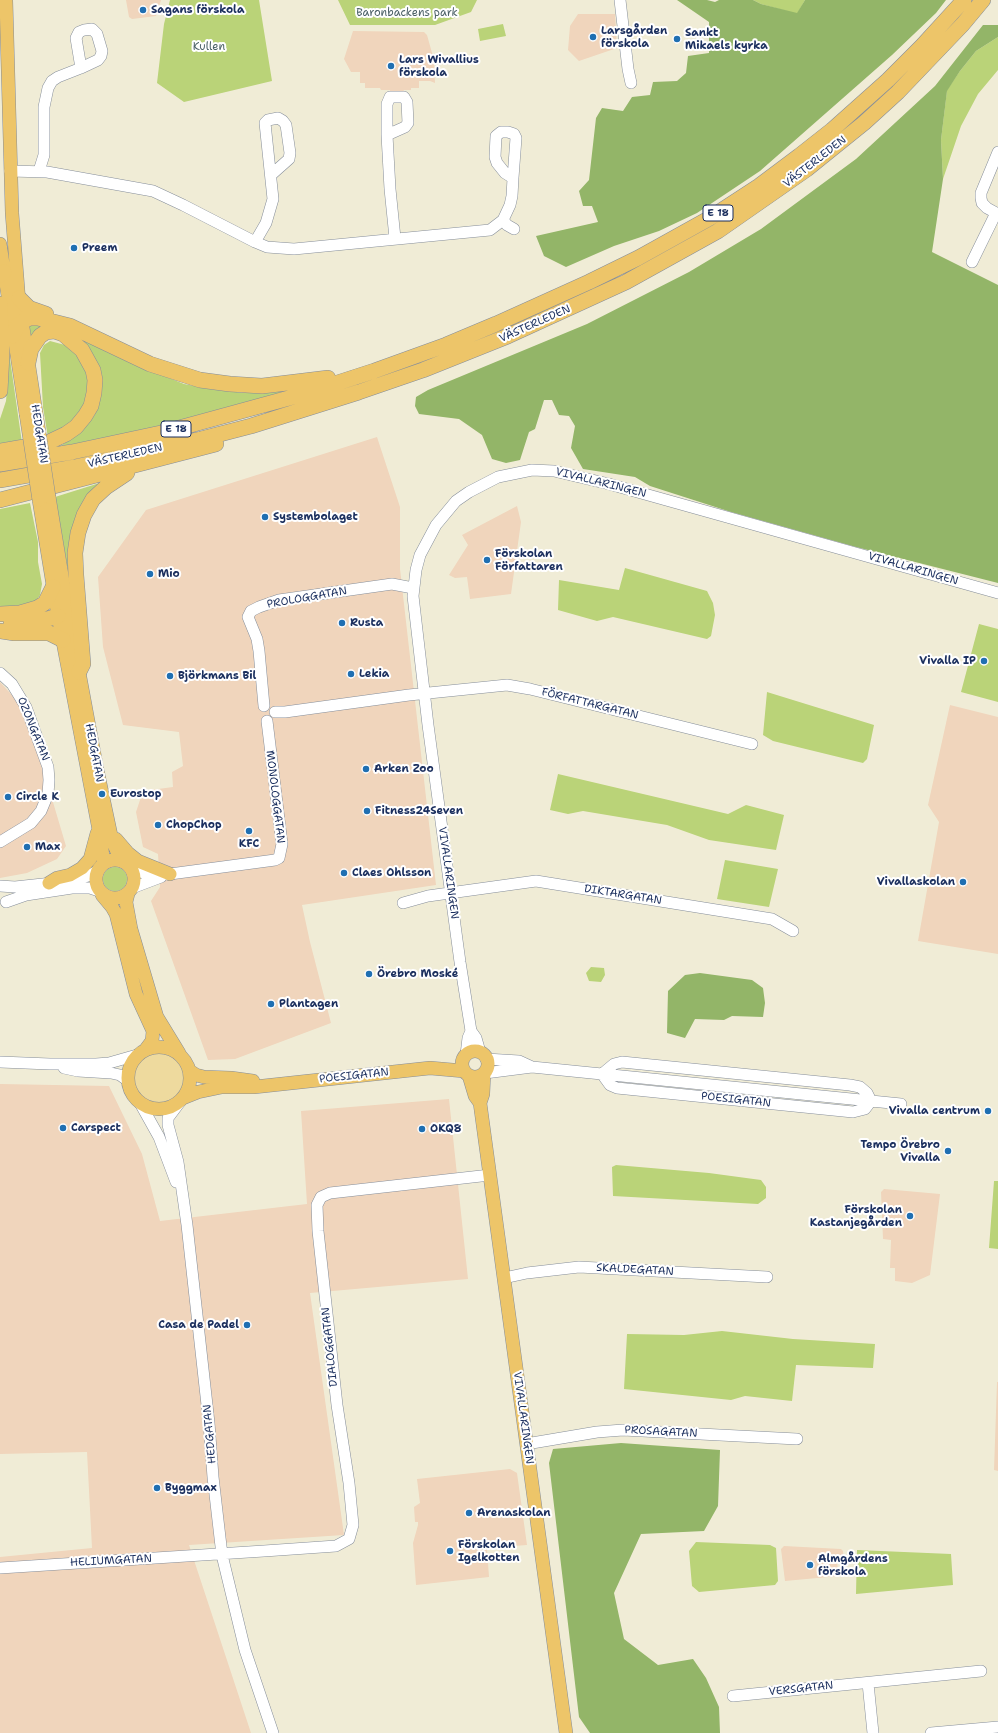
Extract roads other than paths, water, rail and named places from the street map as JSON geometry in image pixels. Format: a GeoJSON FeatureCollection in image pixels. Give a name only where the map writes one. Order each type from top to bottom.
{"type":"FeatureCollection","features":[{"type":"Feature","properties":{"kind":"highway","name":"VÄSTERLEDEN"},"geometry":{"type":"LineString","coordinates":[[0,464],[72,452],[161,433],[274,403],[446,345],[543,304],[638,258],[710,218],[774,175],[832,130],[894,74],[964,0]]}},
{"type":"Feature","properties":{"kind":"highway","name":"VÄSTERLEDEN"},"geometry":{"type":"LineString","coordinates":[[0,480],[75,467],[186,442],[251,426],[359,392],[423,370],[508,336],[626,282],[718,231],[792,182],[864,123],[928,62],[983,0]]}},
{"type":"Feature","properties":{"kind":"highway","name":"E 18"},"geometry":{"type":"LineString","coordinates":[[19,300],[29,308],[49,315],[51,320]]}},
{"type":"Feature","properties":{"kind":"highway"},"geometry":{"type":"LineString","coordinates":[[0,304],[2,354],[0,391]]}},
{"type":"Feature","properties":{"kind":"highway","name":"E 18"},"geometry":{"type":"LineString","coordinates":[[22,322],[30,318],[51,320],[70,326],[150,364],[200,380],[262,386],[318,380],[342,375],[348,379]]}},
{"type":"Feature","properties":{"kind":"highway"},"geometry":{"type":"LineString","coordinates":[[13,336],[15,330],[22,322]]}},
{"type":"Feature","properties":{"kind":"highway"},"geometry":{"type":"LineString","coordinates":[[0,451],[47,442],[66,434],[80,422],[91,406],[94,393],[93,370],[82,350],[63,334],[46,332],[40,336],[31,349],[28,363]]}},
{"type":"Feature","properties":{"kind":"highway","name":"E 18"},"geometry":{"type":"LineString","coordinates":[[0,500],[199,450],[298,418],[312,406]]}},
{"type":"Feature","properties":{"kind":"highway","name":"E 18"},"geometry":{"type":"LineString","coordinates":[[79,672],[83,664],[75,553],[79,528],[88,507],[99,493],[112,481],[138,466]]}},
{"type":"Feature","properties":{"kind":"highway"},"geometry":{"type":"LineString","coordinates":[[0,614],[20,613],[37,608],[45,603],[53,587]]}},
{"type":"Feature","properties":{"kind":"highway"},"geometry":{"type":"LineString","coordinates":[[0,623],[33,621],[63,615]]}},
{"type":"Feature","properties":{"kind":"highway"},"geometry":{"type":"LineString","coordinates":[[0,631],[49,634],[63,640]]}},
{"type":"Feature","properties":{"kind":"main road","name":"HEDGATAN"},"geometry":{"type":"LineString","coordinates":[[6,0],[3,47],[5,171],[12,213],[19,300],[28,363],[31,413]]}},
{"type":"Feature","properties":{"kind":"main road","name":"HEDGATAN"},"geometry":{"type":"LineString","coordinates":[[0,244],[2,274],[13,336],[31,413],[63,615],[63,640],[104,826],[126,865]]}},
{"type":"Feature","properties":{"kind":"main road","name":"HEDGATAN"},"geometry":{"type":"LineString","coordinates":[[44,498],[53,587],[63,615],[79,672],[97,769],[104,826],[103,856],[100,867]]}},
{"type":"Feature","properties":{"kind":"main road"},"geometry":{"type":"LineString","coordinates":[[49,883],[57,878],[75,873],[90,859],[104,826],[138,861],[170,874]]}},
{"type":"Feature","properties":{"kind":"main road"},"geometry":{"type":"LineString","coordinates":[[115,860],[126,865],[134,878],[126,902],[131,929],[155,1010],[166,1034],[185,1060],[190,1071],[190,1084],[181,1100],[167,1109],[159,1110],[149,1108],[140,1103],[134,1096],[127,1080],[128,1070],[152,1041],[153,1031],[136,994],[116,914],[101,893],[95,881],[100,867],[115,860]]}},
{"type":"Feature","properties":{"kind":"main road"},"geometry":{"type":"LineString","coordinates":[[101,893],[111,899],[116,899],[130,891]]}},
{"type":"Feature","properties":{"kind":"main road"},"geometry":{"type":"LineString","coordinates":[[142,1052],[159,1046],[169,1048],[179,1053]]}},
{"type":"Feature","properties":{"kind":"main road"},"geometry":{"type":"LineString","coordinates":[[473,1051],[483,1056],[488,1064],[484,1073],[477,1077],[467,1074],[462,1066],[465,1056],[473,1051]]}},
{"type":"Feature","properties":{"kind":"main road","name":"POESIGATAN"},"geometry":{"type":"LineString","coordinates":[[181,1100],[198,1092],[222,1087],[254,1087],[430,1068],[465,1056]]}},
{"type":"Feature","properties":{"kind":"main road","name":"POESIGATAN"},"geometry":{"type":"LineString","coordinates":[[430,1068],[467,1074]]}},
{"type":"Feature","properties":{"kind":"main road","name":"POESIGATAN"},"geometry":{"type":"LineString","coordinates":[[190,1071],[204,1078],[231,1078],[278,1084]]}},
{"type":"Feature","properties":{"kind":"main road","name":"VIVALLARINGEN"},"geometry":{"type":"LineString","coordinates":[[484,1073],[483,1094],[480,1103],[566,1733]]}},
{"type":"Feature","properties":{"kind":"main road","name":"VIVALLARINGEN"},"geometry":{"type":"LineString","coordinates":[[467,1074],[475,1096],[480,1103]]}},
{"type":"Feature","properties":{"kind":"street"},"geometry":{"type":"LineString","coordinates":[[620,0],[628,69],[632,83]]}},
{"type":"Feature","properties":{"kind":"street"},"geometry":{"type":"LineString","coordinates":[[39,171],[44,155],[44,107],[48,88],[58,77],[80,68]]}},
{"type":"Feature","properties":{"kind":"street"},"geometry":{"type":"LineString","coordinates":[[387,135],[390,194],[395,238]]}},
{"type":"Feature","properties":{"kind":"street"},"geometry":{"type":"LineString","coordinates":[[972,262],[997,213],[982,204],[981,193],[998,152]]}},
{"type":"Feature","properties":{"kind":"street"},"geometry":{"type":"LineString","coordinates":[[5,171],[39,171],[153,191],[267,247],[294,249],[395,238],[490,230],[503,220],[510,206],[514,178]]}},
{"type":"Feature","properties":{"kind":"street"},"geometry":{"type":"LineString","coordinates":[[255,242],[266,223],[272,208],[272,175]]}},
{"type":"Feature","properties":{"kind":"street"},"geometry":{"type":"LineString","coordinates":[[503,220],[507,225],[514,229]]}},
{"type":"Feature","properties":{"kind":"street","name":"VIVALLARINGEN"},"geometry":{"type":"LineString","coordinates":[[483,1056],[476,1038],[471,1031],[451,893],[413,596],[413,588],[420,556],[427,540],[436,525],[456,501],[474,489],[498,477],[516,473],[546,470],[608,484],[998,593]]}},
{"type":"Feature","properties":{"kind":"street","name":"PROLOGGATAN"},"geometry":{"type":"LineString","coordinates":[[264,706],[257,639],[248,617],[251,611],[279,600],[386,585],[400,585],[413,588]]}},
{"type":"Feature","properties":{"kind":"street","name":"OZONGATAN"},"geometry":{"type":"LineString","coordinates":[[0,673],[12,684],[26,707],[48,767],[50,780],[48,794],[41,811],[31,823],[0,842]]}},
{"type":"Feature","properties":{"kind":"street","name":"FÖRFATTARGATAN"},"geometry":{"type":"LineString","coordinates":[[425,694],[506,685],[516,686],[752,744]]}},
{"type":"Feature","properties":{"kind":"street"},"geometry":{"type":"LineString","coordinates":[[275,712],[425,694]]}},
{"type":"Feature","properties":{"kind":"street"},"geometry":{"type":"LineString","coordinates":[[264,706],[271,706],[275,712],[273,718],[267,721],[262,719],[260,715],[260,710],[264,706]]}},
{"type":"Feature","properties":{"kind":"street","name":"MONOLOGGATAN"},"geometry":{"type":"LineString","coordinates":[[126,865],[147,874],[170,874],[275,860],[280,856],[282,844],[267,721]]}},
{"type":"Feature","properties":{"kind":"street"},"geometry":{"type":"LineString","coordinates":[[0,886],[15,887],[82,878],[100,867]]}},
{"type":"Feature","properties":{"kind":"street","name":"MONOLOGGATAN"},"geometry":{"type":"LineString","coordinates":[[130,891],[148,881],[170,874]]}},
{"type":"Feature","properties":{"kind":"street","name":"DIKTARGATAN"},"geometry":{"type":"LineString","coordinates":[[403,903],[428,896],[536,881],[772,919],[793,931]]}},
{"type":"Feature","properties":{"kind":"street"},"geometry":{"type":"LineString","coordinates":[[0,886],[6,894],[3,906]]}},
{"type":"Feature","properties":{"kind":"street"},"geometry":{"type":"LineString","coordinates":[[3,906],[26,894],[72,888],[90,888],[101,893]]}},
{"type":"Feature","properties":{"kind":"street","name":"VIVALLARINGEN"},"geometry":{"type":"LineString","coordinates":[[465,1056],[468,1038],[471,1031]]}},
{"type":"Feature","properties":{"kind":"street"},"geometry":{"type":"LineString","coordinates":[[0,1062],[50,1064],[109,1063],[142,1052]]}},
{"type":"Feature","properties":{"kind":"street","name":"POESIGATAN"},"geometry":{"type":"LineString","coordinates":[[483,1056],[519,1061],[532,1067]]}},
{"type":"Feature","properties":{"kind":"street"},"geometry":{"type":"LineString","coordinates":[[50,1064],[78,1071],[111,1073],[120,1075],[127,1080]]}},
{"type":"Feature","properties":{"kind":"street","name":"POESIGATAN"},"geometry":{"type":"LineString","coordinates":[[484,1073],[506,1069],[519,1070],[532,1067],[901,1104]]}},
{"type":"Feature","properties":{"kind":"street","name":"HEDGATAN"},"geometry":{"type":"LineString","coordinates":[[181,1100],[170,1114],[168,1125],[178,1162],[201,1344],[222,1555],[245,1650],[273,1733]]}},
{"type":"Feature","properties":{"kind":"street","name":"HEDGATAN"},"geometry":{"type":"LineString","coordinates":[[140,1103],[159,1137],[183,1201]]}},
{"type":"Feature","properties":{"kind":"street","name":"DIALOGGATAN"},"geometry":{"type":"LineString","coordinates":[[222,1555],[336,1546],[349,1539],[353,1525],[337,1405],[318,1232],[316,1205],[321,1197],[330,1192],[490,1175]]}},
{"type":"Feature","properties":{"kind":"street","name":"SKALDEGATAN"},"geometry":{"type":"LineString","coordinates":[[504,1278],[527,1273],[579,1267],[767,1277]]}},
{"type":"Feature","properties":{"kind":"street","name":"PROSAGATAN"},"geometry":{"type":"LineString","coordinates":[[526,1444],[597,1432],[623,1430],[797,1439]]}},
{"type":"Feature","properties":{"kind":"street","name":"HELIUMGATAN"},"geometry":{"type":"LineString","coordinates":[[0,1568],[222,1555]]}},
{"type":"Feature","properties":{"kind":"street","name":"VERSGATAN"},"geometry":{"type":"LineString","coordinates":[[733,1696],[981,1672]]}},
{"type":"Feature","properties":{"kind":"street"},"geometry":{"type":"LineString","coordinates":[[868,1683],[873,1733]]}},
{"type":"Feature","properties":{"kind":"street"},"geometry":{"type":"LineString","coordinates":[[931,1733],[998,1727]]}},
{"type":"Feature","properties":{"kind":"place","name":"Sagans förskola"},"geometry":{"type":"Point","coordinates":[143,10]}},
{"type":"Feature","properties":{"kind":"place","name":"Larsgården förskola"},"geometry":{"type":"Point","coordinates":[593,37]}},
{"type":"Feature","properties":{"kind":"place","name":"Sankt Mikaels kyrka"},"geometry":{"type":"Point","coordinates":[677,39]}},
{"type":"Feature","properties":{"kind":"place","name":"Lars Wivallius förskola"},"geometry":{"type":"Point","coordinates":[391,66]}},
{"type":"Feature","properties":{"kind":"place","name":"Preem"},"geometry":{"type":"Point","coordinates":[74,248]}},
{"type":"Feature","properties":{"kind":"place","name":"Systembolaget"},"geometry":{"type":"Point","coordinates":[265,517]}},
{"type":"Feature","properties":{"kind":"place","name":"Förskolan Författaren"},"geometry":{"type":"Point","coordinates":[487,560]}},
{"type":"Feature","properties":{"kind":"place","name":"Mio"},"geometry":{"type":"Point","coordinates":[150,574]}},
{"type":"Feature","properties":{"kind":"place","name":"Rusta"},"geometry":{"type":"Point","coordinates":[342,623]}},
{"type":"Feature","properties":{"kind":"place","name":"Vivalla IP"},"geometry":{"type":"Point","coordinates":[984,661]}},
{"type":"Feature","properties":{"kind":"place","name":"Lekia"},"geometry":{"type":"Point","coordinates":[351,674]}},
{"type":"Feature","properties":{"kind":"place","name":"Björkmans Bil"},"geometry":{"type":"Point","coordinates":[170,676]}},
{"type":"Feature","properties":{"kind":"place","name":"Arken Zoo"},"geometry":{"type":"Point","coordinates":[366,769]}},
{"type":"Feature","properties":{"kind":"place","name":"Eurostop"},"geometry":{"type":"Point","coordinates":[102,794]}},
{"type":"Feature","properties":{"kind":"place","name":"Circle K"},"geometry":{"type":"Point","coordinates":[8,797]}},
{"type":"Feature","properties":{"kind":"place","name":"Fitness24Seven"},"geometry":{"type":"Point","coordinates":[367,811]}},
{"type":"Feature","properties":{"kind":"place","name":"ChopChop"},"geometry":{"type":"Point","coordinates":[158,825]}},
{"type":"Feature","properties":{"kind":"place","name":"KFC"},"geometry":{"type":"Point","coordinates":[249,831]}},
{"type":"Feature","properties":{"kind":"place","name":"Max"},"geometry":{"type":"Point","coordinates":[27,847]}},
{"type":"Feature","properties":{"kind":"place","name":"Claes Ohlsson"},"geometry":{"type":"Point","coordinates":[344,873]}},
{"type":"Feature","properties":{"kind":"place","name":"Vivallaskolan"},"geometry":{"type":"Point","coordinates":[963,882]}},
{"type":"Feature","properties":{"kind":"place","name":"Örebro Moské"},"geometry":{"type":"Point","coordinates":[369,974]}},
{"type":"Feature","properties":{"kind":"place","name":"Plantagen"},"geometry":{"type":"Point","coordinates":[271,1004]}},
{"type":"Feature","properties":{"kind":"place","name":"Vivalla centrum"},"geometry":{"type":"Point","coordinates":[988,1111]}},
{"type":"Feature","properties":{"kind":"place","name":"Carspect"},"geometry":{"type":"Point","coordinates":[63,1128]}},
{"type":"Feature","properties":{"kind":"place","name":"OKQ8"},"geometry":{"type":"Point","coordinates":[422,1129]}},
{"type":"Feature","properties":{"kind":"place","name":"Tempo Örebro Vivalla"},"geometry":{"type":"Point","coordinates":[948,1151]}},
{"type":"Feature","properties":{"kind":"place","name":"Förskolan Kastanjegården"},"geometry":{"type":"Point","coordinates":[910,1216]}},
{"type":"Feature","properties":{"kind":"place","name":"Casa de Padel"},"geometry":{"type":"Point","coordinates":[247,1325]}},
{"type":"Feature","properties":{"kind":"place","name":"Byggmax"},"geometry":{"type":"Point","coordinates":[157,1488]}},
{"type":"Feature","properties":{"kind":"place","name":"Arenaskolan"},"geometry":{"type":"Point","coordinates":[469,1513]}},
{"type":"Feature","properties":{"kind":"place","name":"Förskolan Igelkotten"},"geometry":{"type":"Point","coordinates":[450,1551]}},
{"type":"Feature","properties":{"kind":"place","name":"Almgårdens förskola"},"geometry":{"type":"Point","coordinates":[810,1565]}},
{"type":"Feature","properties":{"kind":"park label","name":"Baronbackens park"},"geometry":{"type":"Point","coordinates":[407,13]}},
{"type":"Feature","properties":{"kind":"park label","name":"Kullen"},"geometry":{"type":"Point","coordinates":[209,47]}}]}
